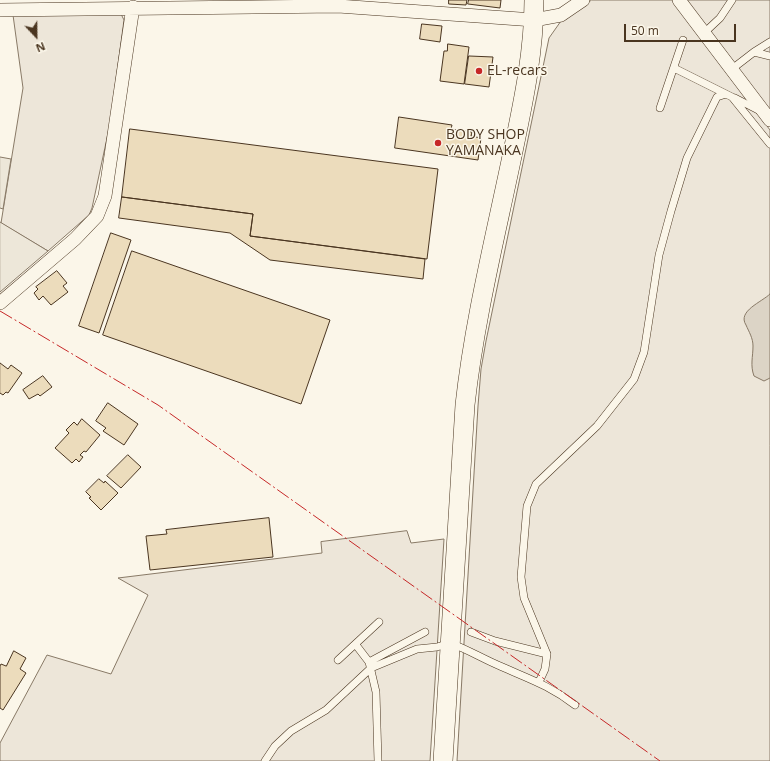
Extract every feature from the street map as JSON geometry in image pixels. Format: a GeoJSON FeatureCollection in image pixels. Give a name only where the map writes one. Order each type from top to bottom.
{"type":"FeatureCollection","features":[{"type":"Feature","properties":{"kind":"street"},"geometry":{"type":"LineString","coordinates":[[443,761],[465,405],[470,361],[522,107],[534,39],[534,0]]}},
{"type":"Feature","properties":{"kind":"street"},"geometry":{"type":"LineString","coordinates":[[0,10],[229,3],[338,6],[534,20],[561,15],[583,0]]}},
{"type":"Feature","properties":{"kind":"street"},"geometry":{"type":"LineString","coordinates":[[679,0],[768,116]]}},
{"type":"Feature","properties":{"kind":"street"},"geometry":{"type":"LineString","coordinates":[[0,303],[75,239],[97,216],[105,196],[133,7]]}},
{"type":"Feature","properties":{"kind":"lane"},"geometry":{"type":"LineString","coordinates":[[704,33],[720,18],[732,0]]}},
{"type":"Feature","properties":{"kind":"lane"},"geometry":{"type":"LineString","coordinates":[[660,108],[683,40]]}},
{"type":"Feature","properties":{"kind":"lane"},"geometry":{"type":"LineString","coordinates":[[732,69],[770,42]]}},
{"type":"Feature","properties":{"kind":"lane"},"geometry":{"type":"LineString","coordinates":[[754,52],[770,56]]}},
{"type":"Feature","properties":{"kind":"lane"},"geometry":{"type":"LineString","coordinates":[[674,68],[768,116]]}},
{"type":"Feature","properties":{"kind":"lane"},"geometry":{"type":"LineString","coordinates":[[539,682],[545,669],[547,654],[524,598],[522,577],[528,506],[536,484],[597,426],[634,378],[644,352],[659,255],[687,158],[717,97],[729,95]]}},
{"type":"Feature","properties":{"kind":"lane"},"geometry":{"type":"LineString","coordinates":[[729,95],[770,144]]}},
{"type":"Feature","properties":{"kind":"lane"},"geometry":{"type":"LineString","coordinates":[[338,660],[379,622]]}},
{"type":"Feature","properties":{"kind":"lane"},"geometry":{"type":"LineString","coordinates":[[265,761],[275,746],[291,731],[326,710],[370,665],[402,643],[425,632]]}},
{"type":"Feature","properties":{"kind":"lane"},"geometry":{"type":"LineString","coordinates":[[471,632],[495,641],[547,654]]}},
{"type":"Feature","properties":{"kind":"lane"},"geometry":{"type":"LineString","coordinates":[[370,665],[417,649],[437,648],[450,643],[539,682],[559,693],[575,705]]}},
{"type":"Feature","properties":{"kind":"lane"},"geometry":{"type":"LineString","coordinates":[[356,644],[370,665],[376,692],[378,761]]}},
{"type":"Feature","properties":{"kind":"shaded area"},"geometry":{"type":"Polygon","coordinates":[[[592,0],[672,0],[770,130],[770,761],[457,761],[481,369],[549,38],[561,21],[592,0]]]}},
{"type":"Feature","properties":{"kind":"shaded area"},"geometry":{"type":"Polygon","coordinates":[[[686,0],[770,0],[770,110],[686,0]]]}},
{"type":"Feature","properties":{"kind":"shaded area"},"geometry":{"type":"Polygon","coordinates":[[[121,14],[124,20],[110,124],[92,208],[89,215],[48,251],[1,223],[23,88],[13,15],[121,14]]]}},
{"type":"Feature","properties":{"kind":"shaded area"},"geometry":{"type":"Polygon","coordinates":[[[0,157],[11,159],[3,209],[0,208],[0,157]]]}},
{"type":"Feature","properties":{"kind":"shaded area"},"geometry":{"type":"Polygon","coordinates":[[[0,222],[48,251],[0,292],[0,222]]]}},
{"type":"Feature","properties":{"kind":"shaded area"},"geometry":{"type":"Polygon","coordinates":[[[770,294],[770,378],[764,381],[754,376],[752,365],[753,343],[744,320],[745,315],[752,307],[770,294]]]}},
{"type":"Feature","properties":{"kind":"shaded area"},"geometry":{"type":"Polygon","coordinates":[[[407,531],[411,543],[444,539],[430,761],[0,761],[0,743],[47,655],[111,674],[148,595],[118,578],[322,553],[321,542],[407,531]]]}},
{"type":"Feature","properties":{"kind":"building"},"geometry":{"type":"Polygon","coordinates":[[[449,0],[467,0],[466,5],[449,4],[449,0]]]}},
{"type":"Feature","properties":{"kind":"building"},"geometry":{"type":"Polygon","coordinates":[[[469,0],[501,0],[500,8],[468,4],[469,0]]]}},
{"type":"Feature","properties":{"kind":"building"},"geometry":{"type":"Polygon","coordinates":[[[422,24],[442,26],[440,42],[420,39],[422,24]]]}},
{"type":"Feature","properties":{"kind":"building"},"geometry":{"type":"Polygon","coordinates":[[[448,44],[469,47],[464,84],[440,81],[444,51],[447,51],[448,44]]]}},
{"type":"Feature","properties":{"kind":"building","name":"EL-recars"},"geometry":{"type":"Polygon","coordinates":[[[469,56],[493,57],[489,87],[465,84],[469,56]]]}},
{"type":"Feature","properties":{"kind":"building","name":"BODY SHOP YAMANAKA"},"geometry":{"type":"Polygon","coordinates":[[[399,117],[452,125],[451,129],[472,132],[471,136],[481,138],[478,160],[395,148],[399,117]]]}},
{"type":"Feature","properties":{"kind":"building"},"geometry":{"type":"Polygon","coordinates":[[[130,129],[438,169],[427,259],[250,236],[253,214],[122,197],[130,129]]]}},
{"type":"Feature","properties":{"kind":"building"},"geometry":{"type":"Polygon","coordinates":[[[122,197],[253,214],[250,236],[425,259],[423,279],[270,260],[230,233],[119,218],[122,197]]]}},
{"type":"Feature","properties":{"kind":"building"},"geometry":{"type":"Polygon","coordinates":[[[111,233],[131,240],[99,333],[79,326],[111,233]]]}},
{"type":"Feature","properties":{"kind":"building"},"geometry":{"type":"Polygon","coordinates":[[[132,251],[330,320],[301,404],[103,335],[132,251]]]}},
{"type":"Feature","properties":{"kind":"building"},"geometry":{"type":"Polygon","coordinates":[[[57,271],[67,283],[63,286],[68,292],[51,305],[43,296],[39,300],[34,293],[38,289],[36,287],[57,271]]]}},
{"type":"Feature","properties":{"kind":"building"},"geometry":{"type":"Polygon","coordinates":[[[0,363],[8,369],[11,365],[22,373],[8,393],[6,392],[3,395],[0,393],[0,363]]]}},
{"type":"Feature","properties":{"kind":"building"},"geometry":{"type":"Polygon","coordinates":[[[43,376],[52,387],[40,396],[38,394],[29,399],[23,390],[43,376]]]}},
{"type":"Feature","properties":{"kind":"building"},"geometry":{"type":"Polygon","coordinates":[[[108,403],[138,424],[124,445],[103,431],[106,428],[96,421],[108,403]]]}},
{"type":"Feature","properties":{"kind":"building"},"geometry":{"type":"Polygon","coordinates":[[[82,419],[100,435],[86,452],[84,451],[80,455],[83,457],[79,462],[76,459],[72,463],[55,448],[69,433],[66,430],[74,422],[77,425],[82,419]]]}},
{"type":"Feature","properties":{"kind":"building"},"geometry":{"type":"Polygon","coordinates":[[[128,455],[141,467],[121,488],[107,476],[128,455]]]}},
{"type":"Feature","properties":{"kind":"building"},"geometry":{"type":"Polygon","coordinates":[[[99,479],[104,483],[105,481],[118,493],[101,510],[89,498],[91,497],[86,492],[99,479]]]}},
{"type":"Feature","properties":{"kind":"building"},"geometry":{"type":"Polygon","coordinates":[[[269,518],[273,557],[150,570],[146,536],[167,534],[166,530],[269,518]]]}},
{"type":"Feature","properties":{"kind":"building"},"geometry":{"type":"Polygon","coordinates":[[[14,651],[26,658],[20,669],[26,673],[3,710],[0,708],[0,666],[1,664],[6,666],[14,651]]]}},
{"type":"Feature","properties":{"kind":"power"},"geometry":{"type":"LineString","coordinates":[[0,311],[158,405],[660,761]]}},
{"type":"Feature","properties":{"kind":"place","name":"EL-recars"},"geometry":{"type":"Point","coordinates":[479,71]}},
{"type":"Feature","properties":{"kind":"place","name":"BODY SHOP YAMANAKA"},"geometry":{"type":"Point","coordinates":[438,143]}}]}
